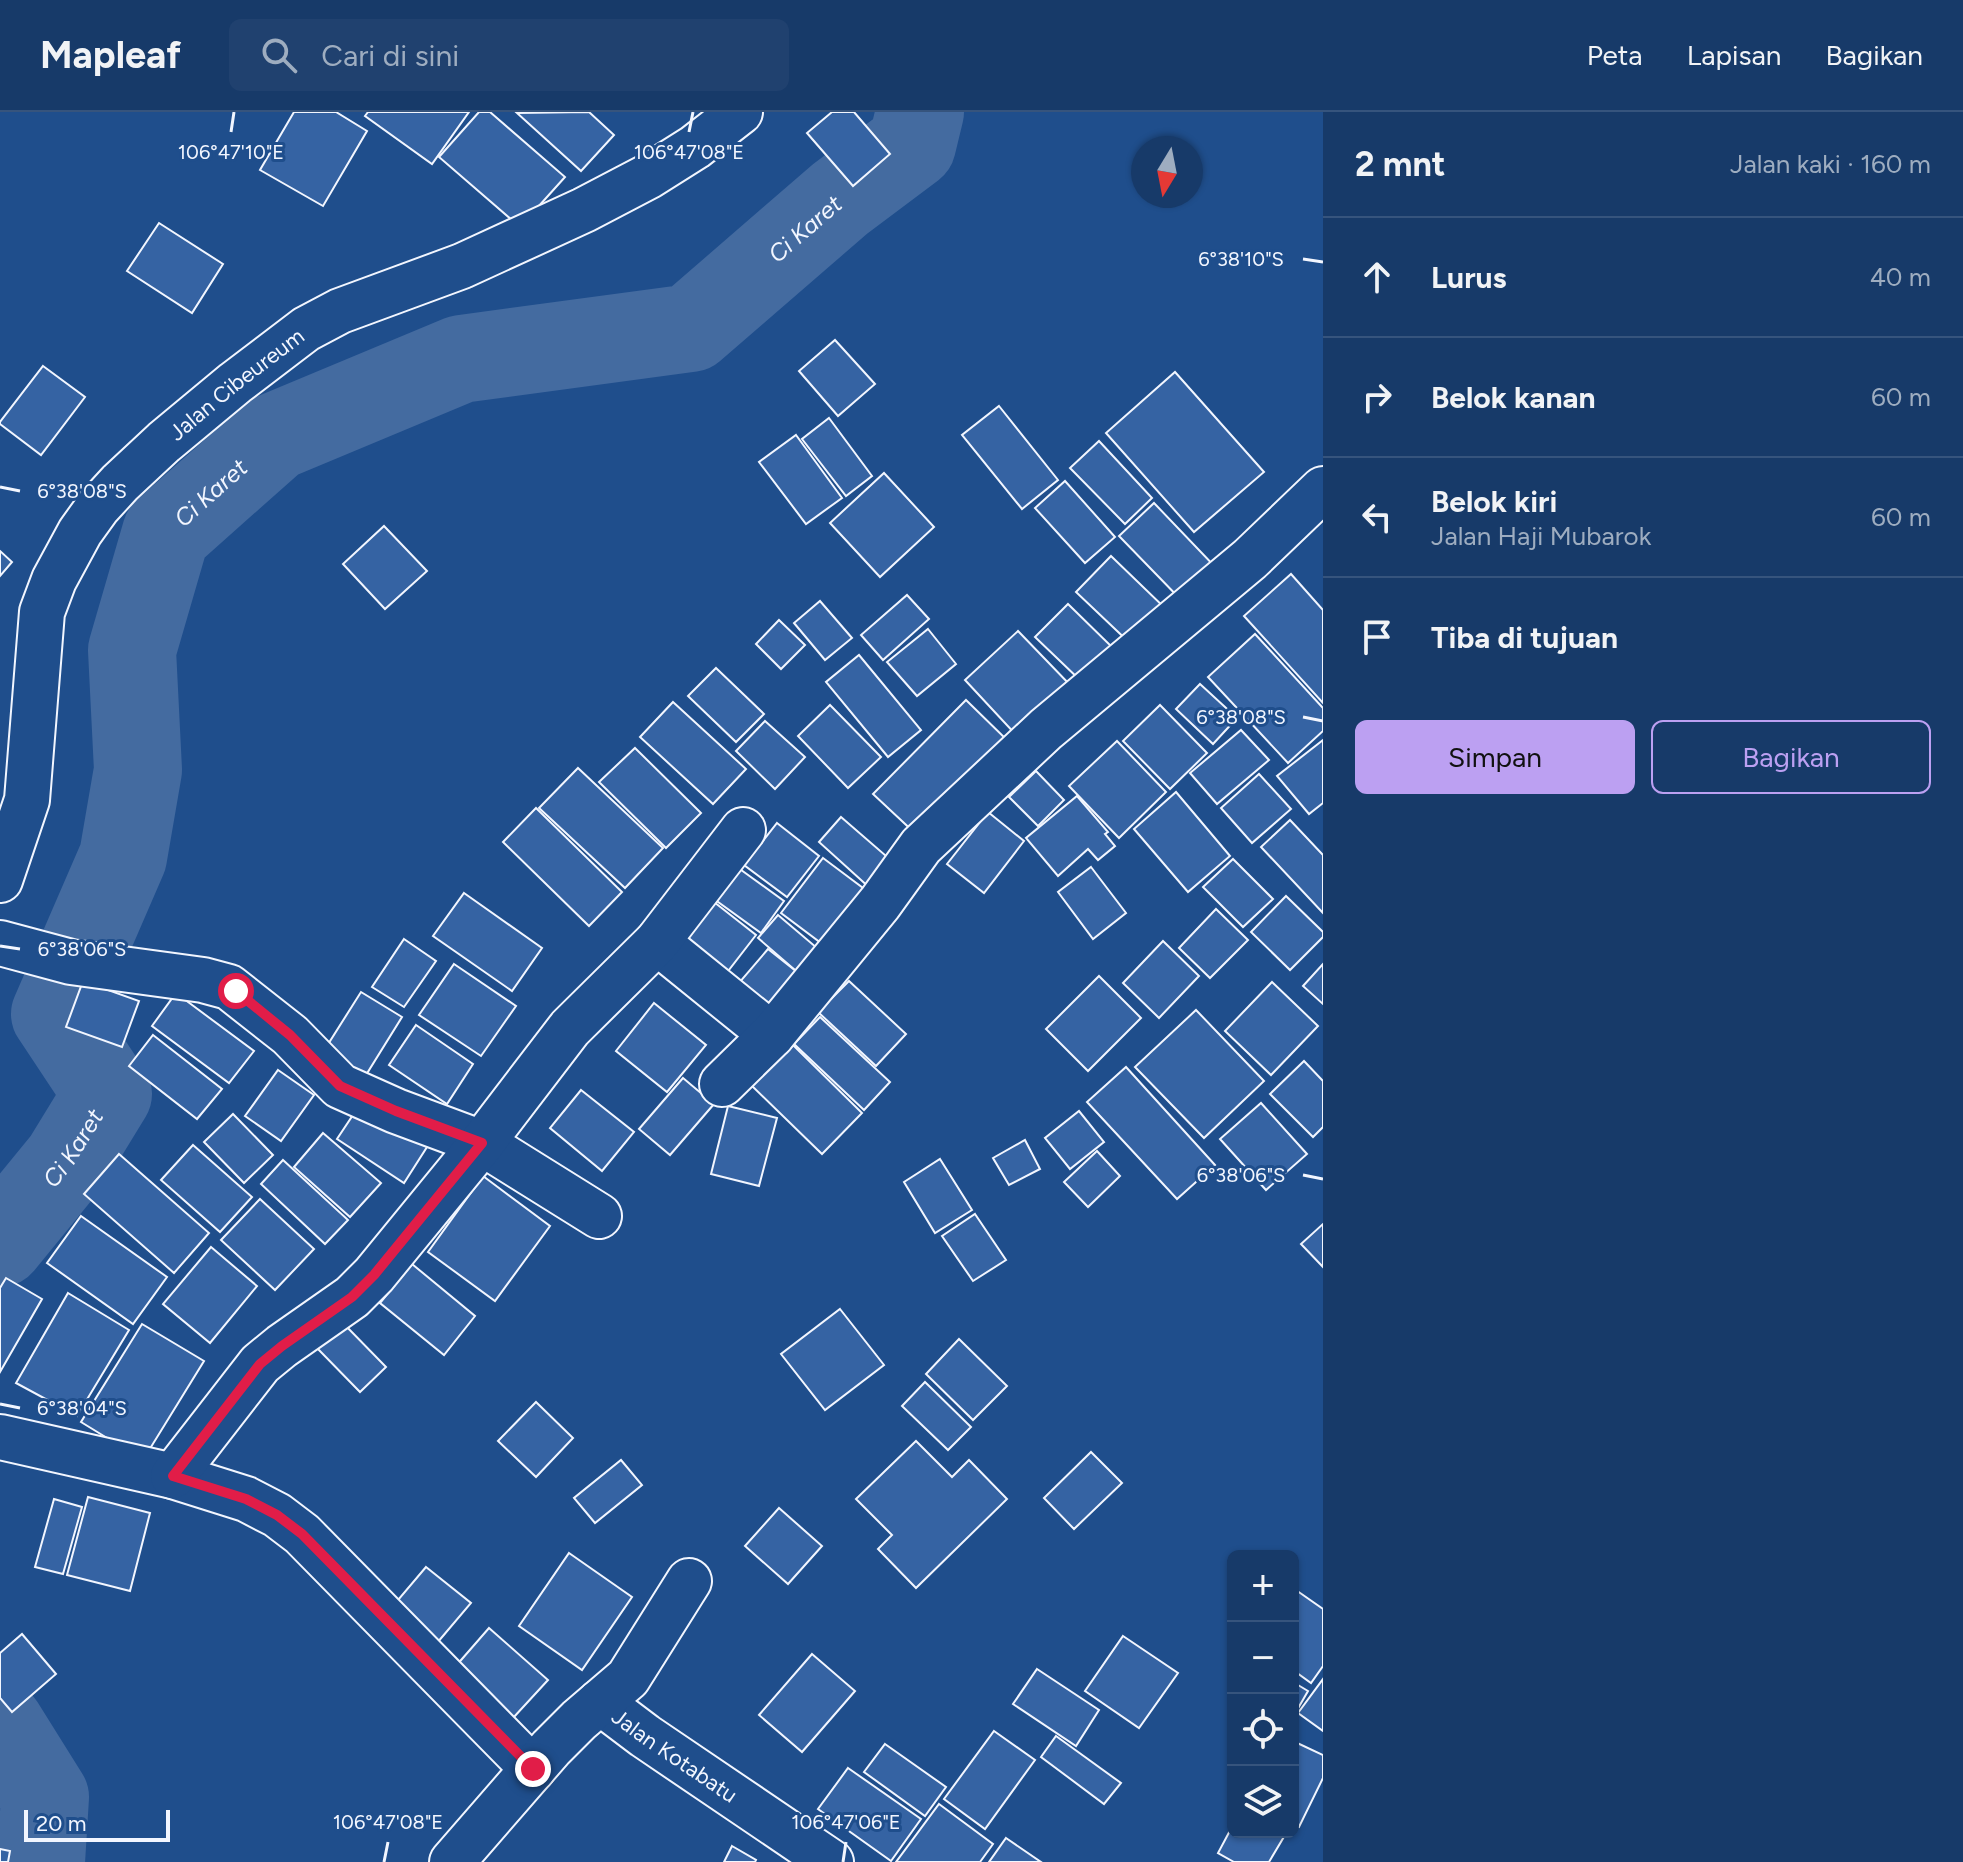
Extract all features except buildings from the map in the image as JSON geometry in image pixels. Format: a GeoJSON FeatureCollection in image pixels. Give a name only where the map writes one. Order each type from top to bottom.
{"type":"FeatureCollection","features":[{"type":"Feature","properties":{"kind":"street","name":"Jalan Cibeureum"},"geometry":{"type":"LineString","coordinates":[[0,880],[42,612],[54,580],[80,532],[120,483],[235,383],[306,329],[340,311],[462,266],[584,210],[649,176],[695,147],[740,112]]}},
{"type":"Feature","properties":{"kind":"street"},"geometry":{"type":"LineString","coordinates":[[722,1084],[772,1035],[880,903],[921,846],[1046,729],[1250,559],[1323,489]]}},
{"type":"Feature","properties":{"kind":"street"},"geometry":{"type":"LineString","coordinates":[[173,1476],[260,1364],[352,1297],[374,1275],[482,1143],[570,1028],[657,942],[743,830]]}},
{"type":"Feature","properties":{"kind":"street"},"geometry":{"type":"LineString","coordinates":[[657,942],[772,1035]]}},
{"type":"Feature","properties":{"kind":"street"},"geometry":{"type":"LineString","coordinates":[[0,943],[71,962],[203,980],[229,987],[290,1035],[340,1086],[482,1143],[599,1216]]}},
{"type":"Feature","properties":{"kind":"street"},"geometry":{"type":"LineString","coordinates":[[0,1437],[173,1476],[246,1499],[277,1515],[302,1534],[533,1769]]}},
{"type":"Feature","properties":{"kind":"street"},"geometry":{"type":"LineString","coordinates":[[452,1862],[551,1748],[628,1678],[689,1581]]}},
{"type":"Feature","properties":{"kind":"street","name":"Jalan Kotabatu"},"geometry":{"type":"LineString","coordinates":[[600,1702],[633,1728],[831,1862]]}},
{"type":"Feature","properties":{"kind":"waterway","name":"Ci Karet"},"geometry":{"type":"LineString","coordinates":[[0,1243],[67,1161],[108,1094],[55,1014],[123,857],[138,770],[132,650],[166,533],[274,437],[461,359],[691,328],[840,199],[912,145],[920,112]]}},
{"type":"Feature","properties":{"kind":"waterway","name":"Ci Karet"},"geometry":{"type":"LineString","coordinates":[[0,1725],[45,1797],[41,1862]]}},
{"type":"Feature","properties":{"kind":"route"},"geometry":{"type":"LineString","coordinates":[[236,991],[290,1035],[340,1086],[482,1143],[374,1275],[352,1297],[260,1364],[173,1476],[246,1499],[277,1515],[302,1534],[533,1769]]}}]}
